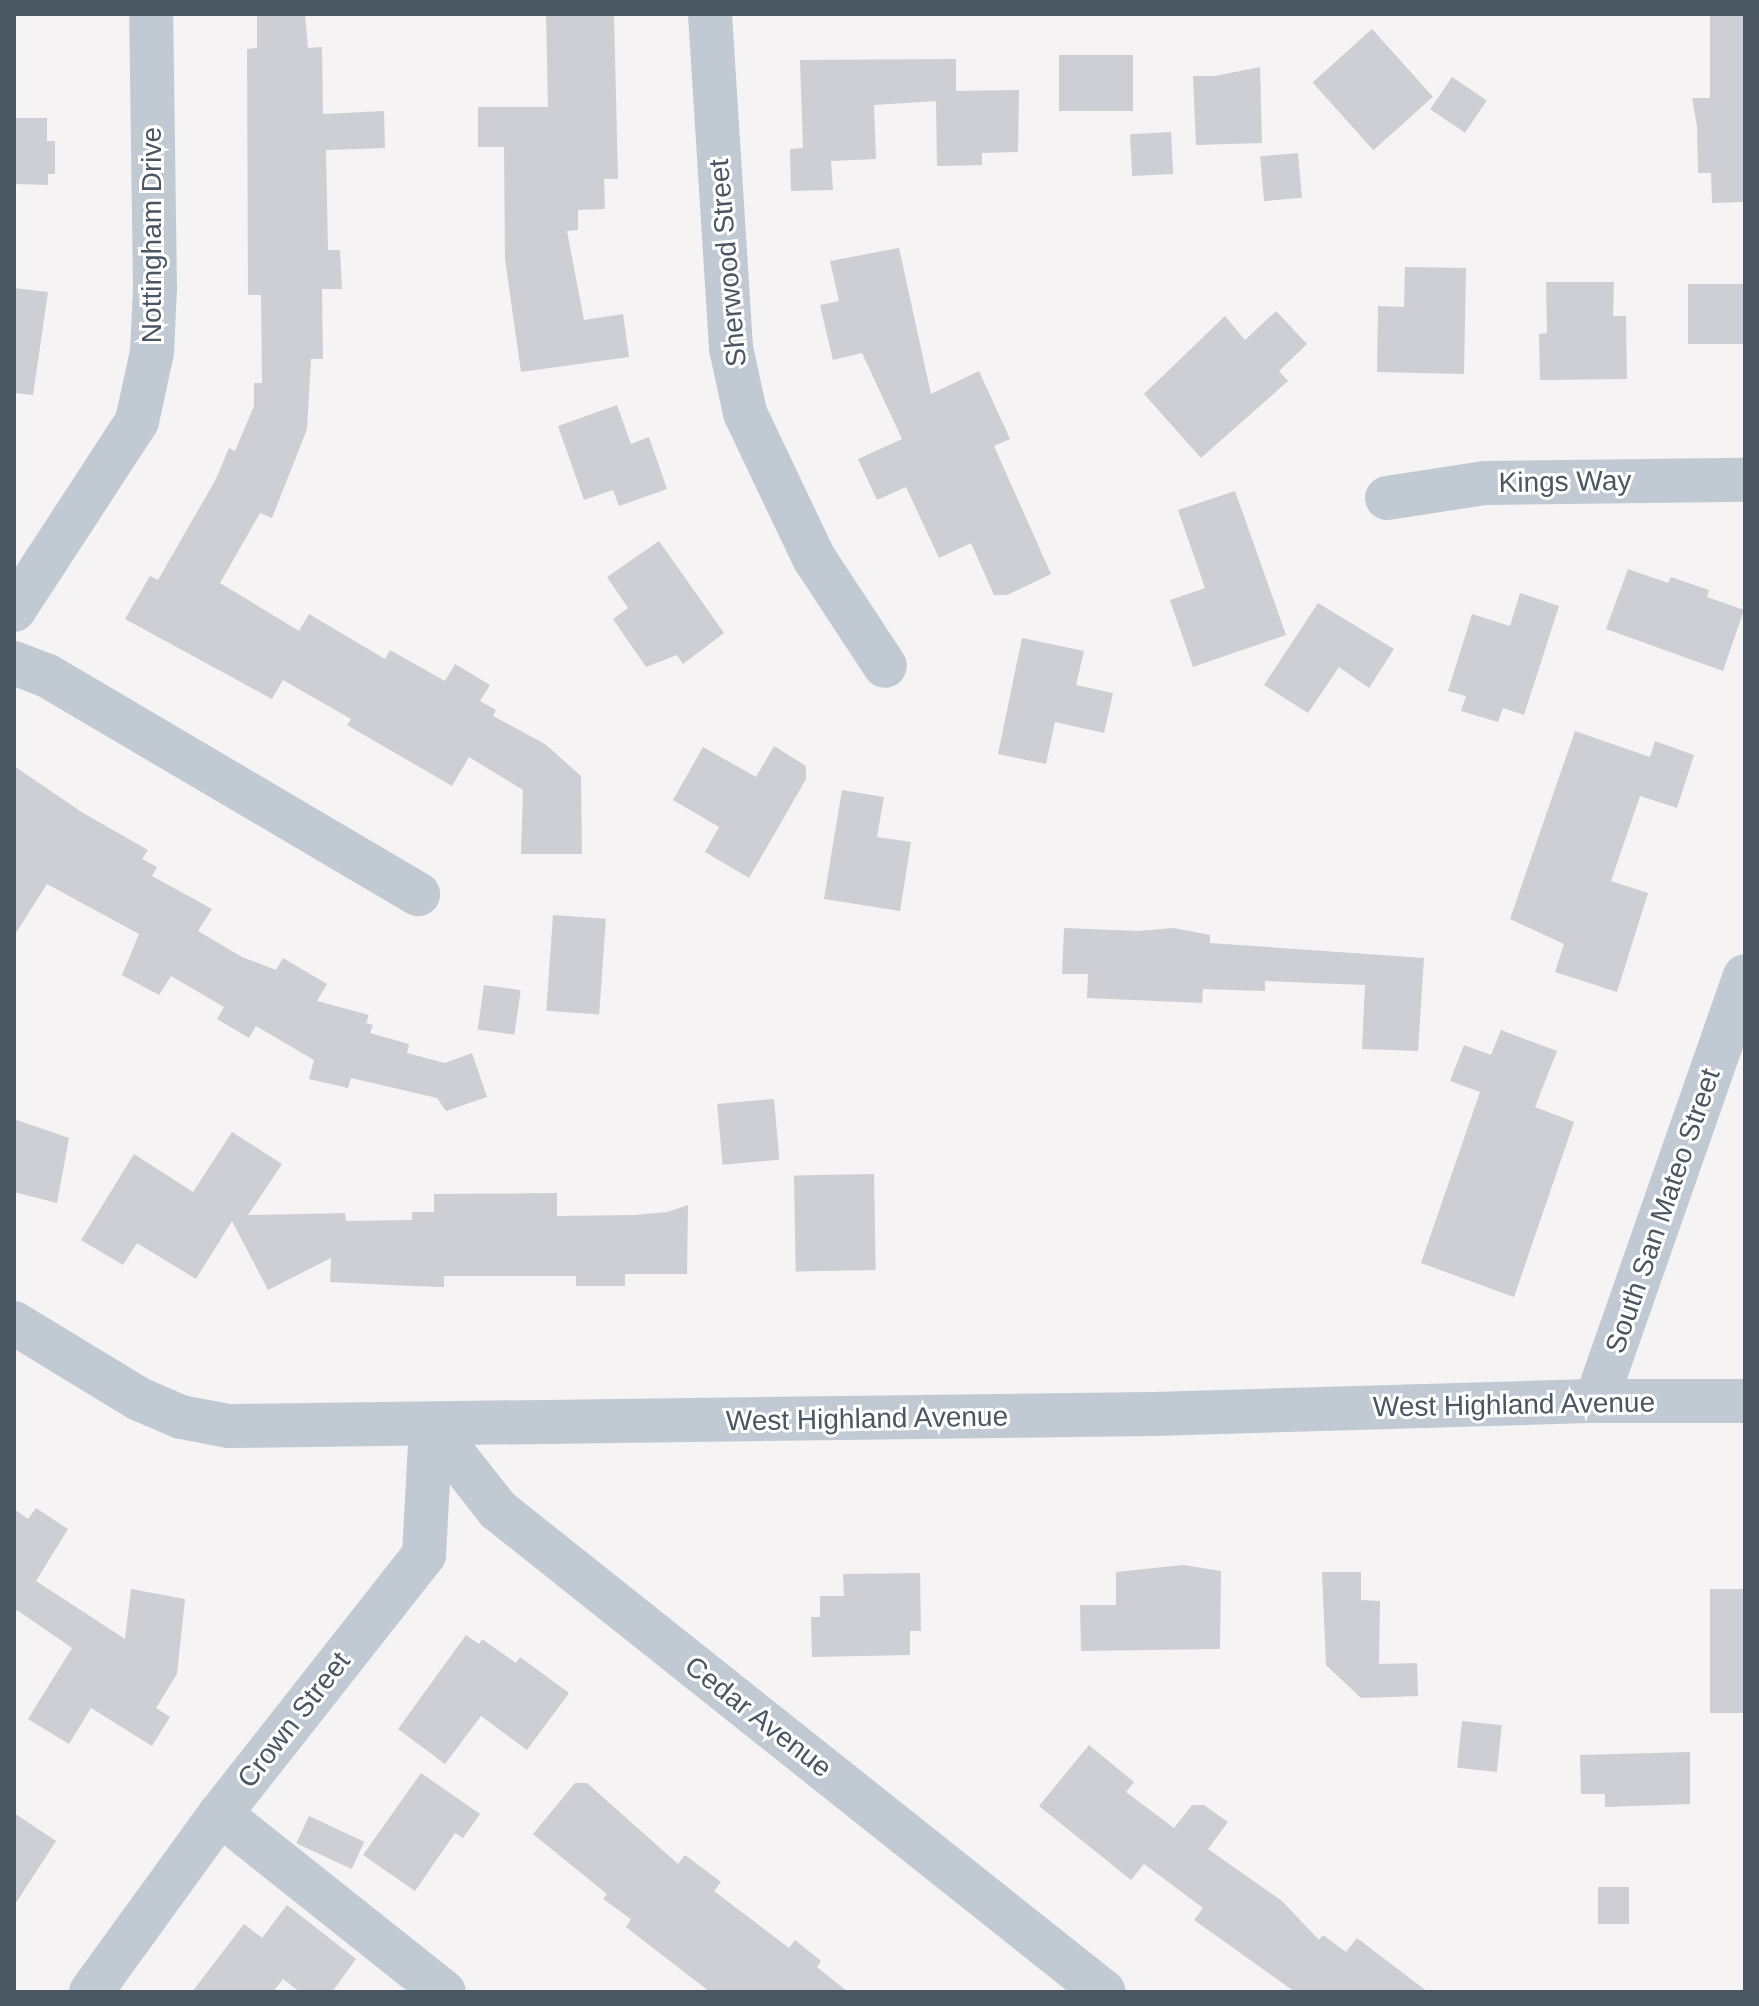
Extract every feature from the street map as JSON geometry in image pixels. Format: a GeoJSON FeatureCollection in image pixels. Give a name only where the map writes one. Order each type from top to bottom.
{"type":"FeatureCollection","features":[{"type":"Feature","properties":{"kind":"street","name":"Nottingham Drive"},"geometry":{"type":"LineString","coordinates":[[14,610],[137,421],[152,352],[155,289],[151,14]]}},
{"type":"Feature","properties":{"kind":"street","name":"Sherwood Street"},"geometry":{"type":"LineString","coordinates":[[710,14],[731,348],[745,413],[814,558],[885,666]]}},
{"type":"Feature","properties":{"kind":"street","name":"Kings Way"},"geometry":{"type":"LineString","coordinates":[[1387,498],[1485,483],[1745,480]]}},
{"type":"Feature","properties":{"kind":"street"},"geometry":{"type":"LineString","coordinates":[[14,663],[46,675],[418,894]]}},
{"type":"Feature","properties":{"kind":"street","name":"South San Mateo Street"},"geometry":{"type":"LineString","coordinates":[[1596,1401],[1745,976]]}},
{"type":"Feature","properties":{"kind":"street","name":"West Highland Avenue"},"geometry":{"type":"LineString","coordinates":[[14,1323],[139,1399],[181,1417],[229,1426],[1137,1415],[1596,1401],[1745,1401]]}},
{"type":"Feature","properties":{"kind":"street","name":"Crown Street"},"geometry":{"type":"LineString","coordinates":[[91,1992],[220,1814],[424,1555],[431,1425]]}},
{"type":"Feature","properties":{"kind":"street","name":"Cedar Avenue"},"geometry":{"type":"LineString","coordinates":[[431,1425],[498,1510],[1104,1992]]}},
{"type":"Feature","properties":{"kind":"street"},"geometry":{"type":"LineString","coordinates":[[220,1814],[444,1992]]}},
{"type":"Feature","properties":{"kind":"building"},"geometry":{"type":"Polygon","coordinates":[[[257,14],[305,14],[308,48],[322,47],[323,114],[384,111],[385,148],[326,150],[328,250],[340,250],[342,289],[322,289],[323,359],[311,359],[307,429],[272,518],[260,513],[220,583],[299,631],[309,614],[385,659],[390,650],[445,681],[455,664],[490,685],[480,701],[496,710],[493,716],[545,744],[581,776],[582,854],[521,854],[523,790],[469,757],[452,786],[347,725],[351,719],[283,680],[272,699],[125,619],[150,576],[158,580],[216,479],[229,448],[235,451],[254,406],[254,383],[262,383],[261,295],[248,295],[247,49],[257,48],[257,14]]]}},
{"type":"Feature","properties":{"kind":"building"},"geometry":{"type":"Polygon","coordinates":[[[546,14],[614,14],[618,179],[604,179],[605,209],[578,210],[578,230],[567,231],[584,320],[623,314],[629,357],[521,372],[505,259],[504,147],[478,147],[478,107],[548,107],[546,14]]]}},
{"type":"Feature","properties":{"kind":"building"},"geometry":{"type":"Polygon","coordinates":[[[1710,14],[1745,14],[1745,202],[1712,203],[1711,173],[1698,173],[1697,126],[1692,98],[1710,98],[1710,14]]]}},
{"type":"Feature","properties":{"kind":"building"},"geometry":{"type":"Polygon","coordinates":[[[1372,29],[1433,97],[1373,150],[1313,83],[1372,29]]]}},
{"type":"Feature","properties":{"kind":"building"},"geometry":{"type":"Polygon","coordinates":[[[1059,55],[1133,55],[1133,111],[1059,111],[1059,55]]]}},
{"type":"Feature","properties":{"kind":"building"},"geometry":{"type":"Polygon","coordinates":[[[956,59],[956,91],[1019,90],[1018,152],[982,153],[982,165],[937,166],[936,101],[874,105],[876,159],[831,161],[833,190],[791,191],[790,149],[803,148],[800,60],[956,59]]]}},
{"type":"Feature","properties":{"kind":"building"},"geometry":{"type":"Polygon","coordinates":[[[1260,67],[1262,143],[1196,145],[1193,76],[1215,76],[1260,67]]]}},
{"type":"Feature","properties":{"kind":"building"},"geometry":{"type":"Polygon","coordinates":[[[1452,77],[1487,100],[1465,133],[1430,109],[1452,77]]]}},
{"type":"Feature","properties":{"kind":"building"},"geometry":{"type":"Polygon","coordinates":[[[14,118],[47,118],[47,141],[55,141],[55,174],[48,174],[48,185],[14,184],[14,118]]]}},
{"type":"Feature","properties":{"kind":"building"},"geometry":{"type":"Polygon","coordinates":[[[1171,132],[1173,174],[1132,176],[1130,134],[1171,132]]]}},
{"type":"Feature","properties":{"kind":"building"},"geometry":{"type":"Polygon","coordinates":[[[1298,153],[1302,198],[1264,201],[1260,156],[1298,153]]]}},
{"type":"Feature","properties":{"kind":"building"},"geometry":{"type":"Polygon","coordinates":[[[899,248],[931,394],[979,371],[1010,439],[994,446],[1051,574],[1007,595],[994,595],[971,543],[939,558],[906,487],[877,500],[858,459],[902,439],[862,353],[833,360],[820,305],[839,301],[830,261],[899,248]]]}},
{"type":"Feature","properties":{"kind":"building"},"geometry":{"type":"Polygon","coordinates":[[[1405,267],[1466,268],[1464,374],[1377,372],[1378,306],[1404,307],[1405,267]]]}},
{"type":"Feature","properties":{"kind":"building"},"geometry":{"type":"Polygon","coordinates":[[[1546,282],[1614,282],[1613,316],[1626,316],[1627,379],[1540,380],[1539,334],[1547,333],[1546,282]]]}},
{"type":"Feature","properties":{"kind":"building"},"geometry":{"type":"Polygon","coordinates":[[[1688,284],[1745,284],[1745,344],[1688,344],[1688,284]]]}},
{"type":"Feature","properties":{"kind":"building"},"geometry":{"type":"Polygon","coordinates":[[[14,288],[48,292],[33,395],[14,393],[14,288]]]}},
{"type":"Feature","properties":{"kind":"building"},"geometry":{"type":"Polygon","coordinates":[[[1276,311],[1307,344],[1279,371],[1288,381],[1201,458],[1144,394],[1225,316],[1245,340],[1276,311]]]}},
{"type":"Feature","properties":{"kind":"building"},"geometry":{"type":"Polygon","coordinates":[[[617,405],[631,444],[649,437],[667,489],[619,506],[613,490],[584,500],[558,426],[617,405]]]}},
{"type":"Feature","properties":{"kind":"building"},"geometry":{"type":"Polygon","coordinates":[[[1235,491],[1286,635],[1193,667],[1170,600],[1205,588],[1178,510],[1235,491]]]}},
{"type":"Feature","properties":{"kind":"building"},"geometry":{"type":"Polygon","coordinates":[[[659,541],[724,633],[683,664],[677,655],[646,667],[613,619],[628,608],[607,577],[659,541]]]}},
{"type":"Feature","properties":{"kind":"building"},"geometry":{"type":"Polygon","coordinates":[[[1628,569],[1668,583],[1671,577],[1709,590],[1707,597],[1744,610],[1723,671],[1606,629],[1628,569]]]}},
{"type":"Feature","properties":{"kind":"building"},"geometry":{"type":"Polygon","coordinates":[[[1520,593],[1559,606],[1524,715],[1503,708],[1498,722],[1461,711],[1466,696],[1448,691],[1472,614],[1510,626],[1520,593]]]}},
{"type":"Feature","properties":{"kind":"building"},"geometry":{"type":"Polygon","coordinates":[[[1318,603],[1394,649],[1369,688],[1339,667],[1308,713],[1264,685],[1318,603]]]}},
{"type":"Feature","properties":{"kind":"building"},"geometry":{"type":"Polygon","coordinates":[[[1022,638],[1084,651],[1076,685],[1113,693],[1104,733],[1055,722],[1046,764],[998,754],[1022,638]]]}},
{"type":"Feature","properties":{"kind":"building"},"geometry":{"type":"Polygon","coordinates":[[[1575,731],[1650,757],[1655,741],[1694,755],[1677,808],[1640,796],[1611,881],[1648,893],[1617,992],[1555,972],[1564,944],[1510,919],[1575,731]]]}},
{"type":"Feature","properties":{"kind":"building"},"geometry":{"type":"Polygon","coordinates":[[[774,746],[806,766],[806,779],[749,878],[705,852],[719,827],[673,800],[703,747],[756,777],[774,746]]]}},
{"type":"Feature","properties":{"kind":"building"},"geometry":{"type":"Polygon","coordinates":[[[14,766],[83,813],[148,850],[142,859],[157,867],[152,876],[212,909],[198,931],[242,957],[276,970],[283,958],[327,984],[317,1001],[369,1015],[366,1023],[373,1025],[370,1033],[409,1044],[407,1053],[445,1063],[472,1053],[487,1097],[446,1111],[437,1098],[351,1078],[348,1088],[309,1079],[314,1060],[256,1026],[249,1038],[217,1019],[224,1007],[171,976],[159,995],[122,975],[139,934],[47,884],[14,936],[14,766]]]}},
{"type":"Feature","properties":{"kind":"building"},"geometry":{"type":"Polygon","coordinates":[[[842,790],[884,797],[877,837],[911,842],[900,911],[824,899],[842,790]]]}},
{"type":"Feature","properties":{"kind":"building"},"geometry":{"type":"Polygon","coordinates":[[[553,915],[606,919],[599,1014],[546,1011],[553,915]]]}},
{"type":"Feature","properties":{"kind":"building"},"geometry":{"type":"Polygon","coordinates":[[[1064,928],[1138,931],[1173,928],[1210,935],[1210,943],[1424,958],[1418,1051],[1362,1049],[1365,985],[1265,981],[1265,991],[1203,989],[1202,1003],[1087,998],[1088,974],[1062,974],[1064,928]]]}},
{"type":"Feature","properties":{"kind":"building"},"geometry":{"type":"Polygon","coordinates":[[[484,985],[521,990],[514,1035],[478,1030],[484,985]]]}},
{"type":"Feature","properties":{"kind":"building"},"geometry":{"type":"Polygon","coordinates":[[[1501,1030],[1557,1051],[1535,1107],[1574,1122],[1514,1297],[1421,1263],[1480,1092],[1450,1081],[1464,1045],[1491,1055],[1501,1030]]]}},
{"type":"Feature","properties":{"kind":"building"},"geometry":{"type":"Polygon","coordinates":[[[774,1099],[779,1160],[723,1165],[717,1104],[774,1099]]]}},
{"type":"Feature","properties":{"kind":"building"},"geometry":{"type":"Polygon","coordinates":[[[14,1119],[69,1138],[57,1203],[14,1192],[14,1119]]]}},
{"type":"Feature","properties":{"kind":"building"},"geometry":{"type":"Polygon","coordinates":[[[232,1132],[282,1164],[248,1215],[345,1213],[346,1221],[412,1220],[412,1212],[434,1212],[434,1194],[557,1193],[557,1216],[634,1215],[667,1212],[688,1205],[687,1274],[625,1274],[625,1286],[576,1286],[576,1276],[444,1276],[444,1287],[412,1286],[330,1282],[331,1258],[268,1290],[232,1221],[196,1279],[137,1243],[123,1265],[81,1240],[134,1154],[193,1192],[232,1132]]]}},
{"type":"Feature","properties":{"kind":"building"},"geometry":{"type":"Polygon","coordinates":[[[874,1174],[876,1270],[796,1271],[794,1175],[874,1174]]]}},
{"type":"Feature","properties":{"kind":"building"},"geometry":{"type":"Polygon","coordinates":[[[36,1508],[68,1529],[36,1581],[125,1639],[131,1589],[185,1599],[177,1674],[156,1708],[170,1717],[152,1746],[91,1708],[69,1744],[28,1719],[72,1648],[17,1610],[14,1616],[14,1509],[28,1519],[36,1508]]]}},
{"type":"Feature","properties":{"kind":"building"},"geometry":{"type":"Polygon","coordinates":[[[1183,1565],[1221,1571],[1220,1649],[1081,1651],[1080,1605],[1116,1605],[1116,1572],[1183,1565]]]}},
{"type":"Feature","properties":{"kind":"building"},"geometry":{"type":"Polygon","coordinates":[[[1322,1572],[1361,1572],[1361,1600],[1380,1601],[1379,1664],[1417,1663],[1418,1696],[1361,1698],[1326,1665],[1322,1572]]]}},
{"type":"Feature","properties":{"kind":"building"},"geometry":{"type":"Polygon","coordinates":[[[920,1573],[921,1631],[910,1631],[910,1655],[812,1657],[811,1617],[820,1617],[820,1596],[844,1596],[843,1574],[920,1573]]]}},
{"type":"Feature","properties":{"kind":"building"},"geometry":{"type":"Polygon","coordinates":[[[1710,1589],[1745,1589],[1745,1713],[1710,1713],[1710,1589]]]}},
{"type":"Feature","properties":{"kind":"building"},"geometry":{"type":"Polygon","coordinates":[[[466,1635],[479,1644],[482,1639],[516,1663],[520,1657],[569,1693],[527,1750],[481,1716],[445,1764],[398,1729],[466,1635]]]}},
{"type":"Feature","properties":{"kind":"building"},"geometry":{"type":"Polygon","coordinates":[[[1462,1721],[1502,1725],[1497,1772],[1457,1768],[1462,1721]]]}},
{"type":"Feature","properties":{"kind":"building"},"geometry":{"type":"Polygon","coordinates":[[[1089,1745],[1134,1782],[1126,1792],[1174,1828],[1192,1805],[1204,1805],[1228,1822],[1208,1849],[1282,1901],[1319,1940],[1323,1935],[1346,1952],[1357,1938],[1428,1992],[1295,1992],[1194,1920],[1203,1908],[1144,1864],[1131,1880],[1039,1806],[1089,1745]]]}},
{"type":"Feature","properties":{"kind":"building"},"geometry":{"type":"Polygon","coordinates":[[[1690,1752],[1690,1804],[1605,1807],[1605,1794],[1581,1794],[1580,1755],[1690,1752]]]}},
{"type":"Feature","properties":{"kind":"building"},"geometry":{"type":"Polygon","coordinates":[[[421,1773],[480,1814],[463,1838],[455,1833],[415,1891],[363,1855],[421,1773]]]}},
{"type":"Feature","properties":{"kind":"building"},"geometry":{"type":"Polygon","coordinates":[[[575,1783],[587,1783],[678,1864],[685,1855],[721,1882],[714,1891],[789,1948],[795,1940],[821,1961],[817,1967],[848,1992],[710,1992],[626,1927],[631,1919],[603,1899],[607,1894],[533,1834],[575,1783]]]}},
{"type":"Feature","properties":{"kind":"building"},"geometry":{"type":"Polygon","coordinates":[[[14,1813],[56,1841],[14,1906],[14,1813]]]}},
{"type":"Feature","properties":{"kind":"building"},"geometry":{"type":"Polygon","coordinates":[[[309,1816],[364,1842],[352,1869],[296,1843],[309,1816]]]}},
{"type":"Feature","properties":{"kind":"building"},"geometry":{"type":"Polygon","coordinates":[[[1598,1887],[1629,1887],[1629,1924],[1598,1924],[1598,1887]]]}},
{"type":"Feature","properties":{"kind":"building"},"geometry":{"type":"Polygon","coordinates":[[[287,1905],[356,1959],[332,1992],[300,1992],[283,1979],[273,1992],[192,1992],[244,1924],[262,1938],[287,1905]]]}}]}
